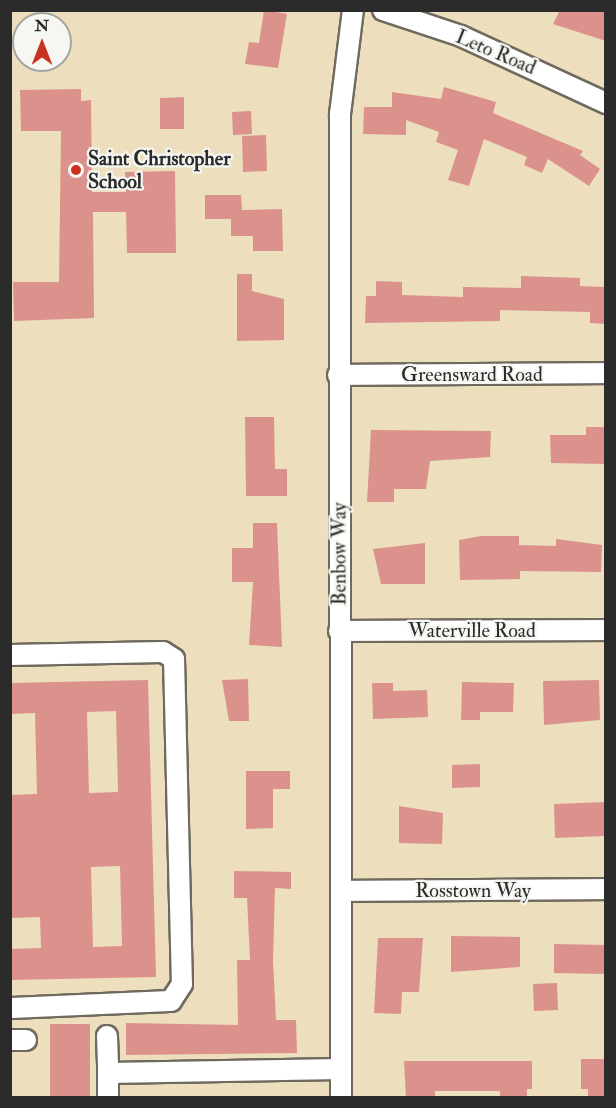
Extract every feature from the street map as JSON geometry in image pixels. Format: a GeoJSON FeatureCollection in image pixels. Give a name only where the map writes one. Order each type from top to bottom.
{"type":"FeatureCollection","features":[{"type":"Feature","properties":{"kind":"street","name":"Benbow Way"},"geometry":{"type":"LineString","coordinates":[[341,1098],[338,375],[340,114],[353,10]]}},
{"type":"Feature","properties":{"kind":"street","name":"Leto Road"},"geometry":{"type":"LineString","coordinates":[[383,10],[461,36],[606,103]]}},
{"type":"Feature","properties":{"kind":"street","name":"Greensward Road"},"geometry":{"type":"LineString","coordinates":[[338,375],[606,373]]}},
{"type":"Feature","properties":{"kind":"street","name":"Waterville Road"},"geometry":{"type":"LineString","coordinates":[[339,631],[606,630]]}},
{"type":"Feature","properties":{"kind":"street"},"geometry":{"type":"LineString","coordinates":[[10,655],[163,652],[174,659],[182,984],[171,1001],[10,1008]]}},
{"type":"Feature","properties":{"kind":"street","name":"Rosstown Way"},"geometry":{"type":"LineString","coordinates":[[341,891],[606,889]]}},
{"type":"Feature","properties":{"kind":"street"},"geometry":{"type":"LineString","coordinates":[[107,1036],[108,1098]]}},
{"type":"Feature","properties":{"kind":"street"},"geometry":{"type":"LineString","coordinates":[[108,1073],[341,1069]]}},
{"type":"Feature","properties":{"kind":"building"},"geometry":{"type":"Polygon","coordinates":[[[264,10],[287,14],[278,68],[245,64],[249,42],[259,43],[264,10]]]}},
{"type":"Feature","properties":{"kind":"building"},"geometry":{"type":"Polygon","coordinates":[[[560,10],[606,10],[606,41],[553,24],[560,10]]]}},
{"type":"Feature","properties":{"kind":"building"},"geometry":{"type":"Polygon","coordinates":[[[444,87],[496,102],[493,113],[583,151],[580,155],[600,169],[589,186],[548,159],[542,173],[524,165],[527,157],[484,139],[469,186],[448,180],[458,150],[436,142],[439,132],[406,120],[406,135],[363,134],[364,107],[392,107],[392,92],[441,99],[444,87]]]}},
{"type":"Feature","properties":{"kind":"building","name":"Saint Christopher School"},"geometry":{"type":"Polygon","coordinates":[[[81,89],[81,101],[91,100],[92,192],[126,192],[125,172],[175,171],[176,253],[127,253],[126,212],[93,212],[94,318],[14,321],[13,282],[59,282],[61,131],[21,131],[20,90],[81,89]]]}},
{"type":"Feature","properties":{"kind":"building"},"geometry":{"type":"Polygon","coordinates":[[[184,97],[184,129],[160,129],[160,98],[184,97]]]}},
{"type":"Feature","properties":{"kind":"building"},"geometry":{"type":"Polygon","coordinates":[[[251,111],[252,134],[233,135],[232,112],[251,111]]]}},
{"type":"Feature","properties":{"kind":"building"},"geometry":{"type":"Polygon","coordinates":[[[266,135],[267,171],[243,172],[242,136],[266,135]]]}},
{"type":"Feature","properties":{"kind":"building"},"geometry":{"type":"Polygon","coordinates":[[[205,195],[241,195],[242,210],[282,209],[283,251],[253,251],[253,236],[231,236],[231,219],[205,219],[205,195]]]}},
{"type":"Feature","properties":{"kind":"building"},"geometry":{"type":"Polygon","coordinates":[[[237,274],[252,274],[252,291],[284,299],[284,340],[237,341],[237,274]]]}},
{"type":"Feature","properties":{"kind":"building"},"geometry":{"type":"Polygon","coordinates":[[[521,276],[580,278],[580,286],[606,287],[606,324],[590,323],[590,312],[500,310],[500,321],[365,323],[366,296],[376,296],[376,281],[402,282],[402,295],[463,297],[463,287],[521,288],[521,276]]]}},
{"type":"Feature","properties":{"kind":"building"},"geometry":{"type":"Polygon","coordinates":[[[245,417],[274,417],[275,469],[287,469],[287,496],[246,496],[245,417]]]}},
{"type":"Feature","properties":{"kind":"building"},"geometry":{"type":"Polygon","coordinates":[[[586,427],[606,427],[606,464],[551,463],[550,435],[586,435],[586,427]]]}},
{"type":"Feature","properties":{"kind":"building"},"geometry":{"type":"Polygon","coordinates":[[[371,430],[491,431],[490,457],[430,461],[426,489],[394,489],[394,502],[367,502],[371,430]]]}},
{"type":"Feature","properties":{"kind":"building"},"geometry":{"type":"Polygon","coordinates":[[[253,523],[277,523],[282,647],[249,645],[253,582],[232,582],[232,548],[253,548],[253,523]]]}},
{"type":"Feature","properties":{"kind":"building"},"geometry":{"type":"Polygon","coordinates":[[[481,536],[519,536],[519,545],[556,546],[556,539],[602,545],[601,572],[520,571],[520,579],[460,580],[459,540],[481,536]]]}},
{"type":"Feature","properties":{"kind":"building"},"geometry":{"type":"Polygon","coordinates":[[[425,543],[425,584],[381,584],[373,549],[425,543]]]}},
{"type":"Feature","properties":{"kind":"building"},"geometry":{"type":"Polygon","coordinates":[[[248,679],[249,721],[229,721],[222,680],[248,679]]]}},
{"type":"Feature","properties":{"kind":"building"},"geometry":{"type":"Polygon","coordinates":[[[148,680],[156,977],[10,980],[10,949],[41,948],[40,917],[12,918],[10,795],[37,794],[35,713],[10,714],[10,683],[148,680]],[[116,711],[87,712],[89,793],[118,792],[116,711]],[[120,866],[91,867],[93,947],[122,946],[120,866]]]}},
{"type":"Feature","properties":{"kind":"building"},"geometry":{"type":"Polygon","coordinates":[[[599,680],[600,720],[544,725],[543,681],[599,680]]]}},
{"type":"Feature","properties":{"kind":"building"},"geometry":{"type":"Polygon","coordinates":[[[462,682],[514,683],[513,712],[480,712],[480,720],[461,720],[462,682]]]}},
{"type":"Feature","properties":{"kind":"building"},"geometry":{"type":"Polygon","coordinates":[[[372,683],[393,683],[393,691],[427,690],[428,717],[373,719],[372,683]]]}},
{"type":"Feature","properties":{"kind":"building"},"geometry":{"type":"Polygon","coordinates":[[[480,764],[480,787],[452,788],[452,765],[480,764]]]}},
{"type":"Feature","properties":{"kind":"building"},"geometry":{"type":"Polygon","coordinates":[[[246,771],[290,771],[290,789],[273,789],[273,828],[246,829],[246,771]]]}},
{"type":"Feature","properties":{"kind":"building"},"geometry":{"type":"Polygon","coordinates":[[[605,802],[606,836],[555,838],[554,804],[605,802]]]}},
{"type":"Feature","properties":{"kind":"building"},"geometry":{"type":"Polygon","coordinates":[[[399,806],[443,813],[442,844],[399,843],[399,806]]]}},
{"type":"Feature","properties":{"kind":"building"},"geometry":{"type":"Polygon","coordinates":[[[234,871],[291,872],[291,889],[275,888],[273,961],[276,1020],[296,1020],[297,1053],[126,1055],[126,1023],[238,1025],[237,960],[250,960],[247,898],[234,898],[234,871]]]}},
{"type":"Feature","properties":{"kind":"building"},"geometry":{"type":"Polygon","coordinates":[[[451,936],[520,937],[520,967],[451,972],[451,936]]]}},
{"type":"Feature","properties":{"kind":"building"},"geometry":{"type":"Polygon","coordinates":[[[378,938],[423,938],[419,992],[402,992],[401,1014],[374,1013],[378,938]]]}},
{"type":"Feature","properties":{"kind":"building"},"geometry":{"type":"Polygon","coordinates":[[[554,944],[605,945],[604,974],[554,973],[554,944]]]}},
{"type":"Feature","properties":{"kind":"building"},"geometry":{"type":"Polygon","coordinates":[[[557,983],[558,1010],[534,1011],[533,984],[557,983]]]}},
{"type":"Feature","properties":{"kind":"building"},"geometry":{"type":"Polygon","coordinates":[[[50,1024],[90,1024],[90,1098],[50,1098],[50,1024]]]}},
{"type":"Feature","properties":{"kind":"building"},"geometry":{"type":"Polygon","coordinates":[[[581,1059],[606,1059],[606,1098],[588,1098],[588,1089],[581,1089],[581,1059]]]}},
{"type":"Feature","properties":{"kind":"building"},"geometry":{"type":"Polygon","coordinates":[[[404,1061],[532,1061],[532,1089],[527,1089],[527,1098],[500,1098],[500,1091],[435,1091],[435,1098],[406,1098],[404,1061]]]}},
{"type":"Feature","properties":{"kind":"place","name":"Saint Christopher School"},"geometry":{"type":"Point","coordinates":[76,170]}}]}
